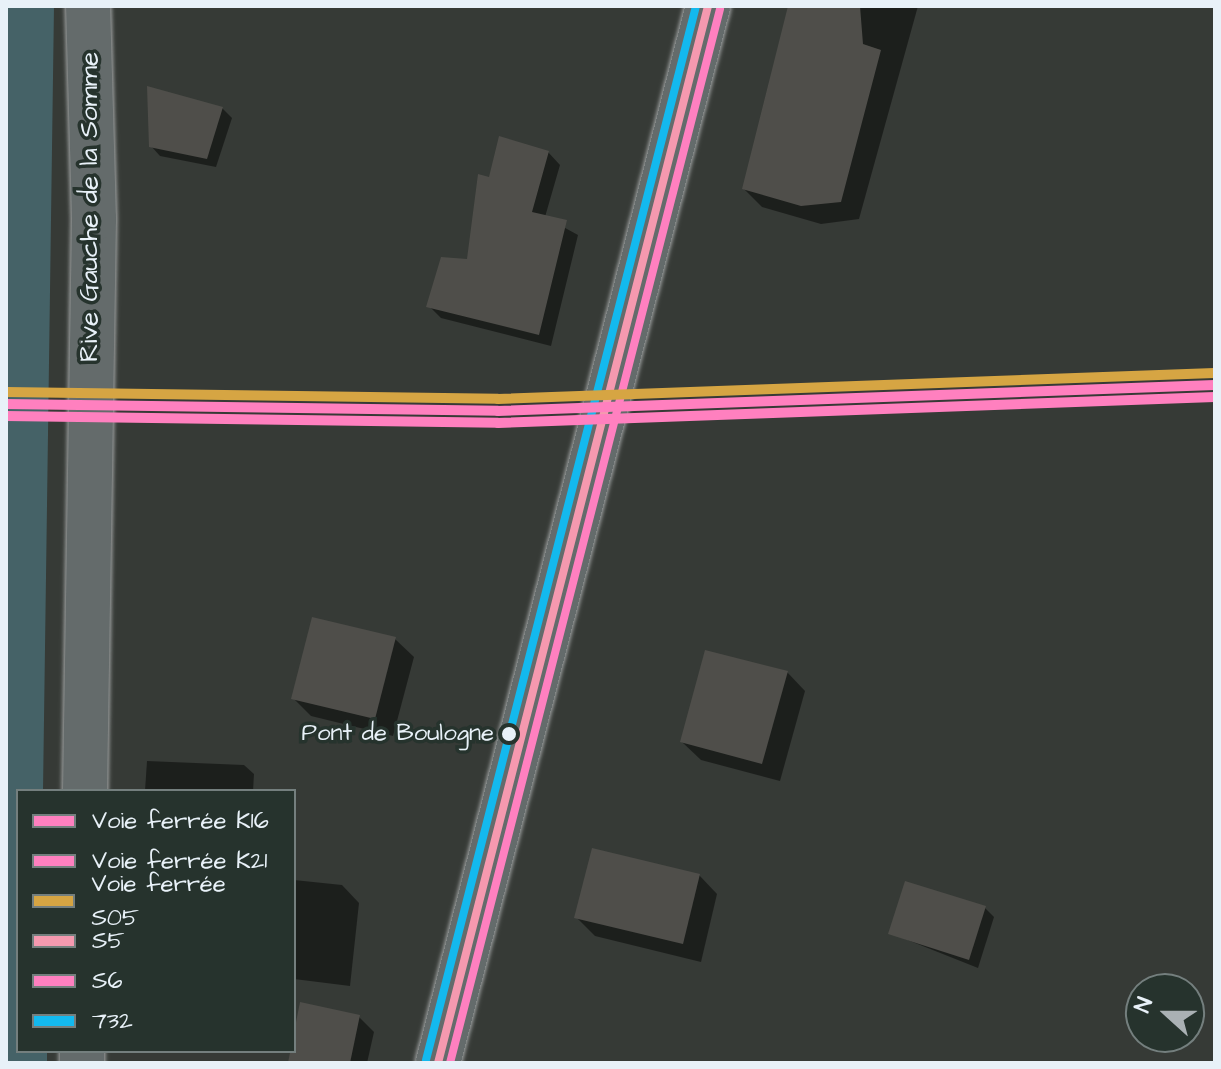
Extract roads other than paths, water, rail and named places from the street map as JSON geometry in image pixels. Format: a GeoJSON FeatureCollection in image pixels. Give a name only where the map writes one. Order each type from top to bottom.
{"type":"FeatureCollection","features":[{"type":"Feature","properties":{"kind":"main road","name":"Rive Gauche de la Somme"},"geometry":{"type":"LineString","coordinates":[[85,789],[94,219],[88,6]]}},
{"type":"Feature","properties":{"kind":"main road"},"geometry":{"type":"LineString","coordinates":[[438,1063],[708,6]]}},
{"type":"Feature","properties":{"kind":"water"},"geometry":{"type":"Polygon","coordinates":[[[6,6],[54,6],[43,789],[16,789],[16,1053],[47,1053],[47,1063],[6,1063],[6,6]]]}},
{"type":"Feature","properties":{"kind":"rail line","name":"S05"},"geometry":{"type":"LineString","coordinates":[[6,392],[498,399],[1215,373]]}},
{"type":"Feature","properties":{"kind":"rail line","name":"K16"},"geometry":{"type":"LineString","coordinates":[[6,404],[498,411],[1215,385]]}},
{"type":"Feature","properties":{"kind":"rail line","name":"K21"},"geometry":{"type":"LineString","coordinates":[[6,416],[498,423],[1215,397]]}},
{"type":"Feature","properties":{"kind":"place","name":"Pont de Boulogne"},"geometry":{"type":"Point","coordinates":[509,734]}}]}
